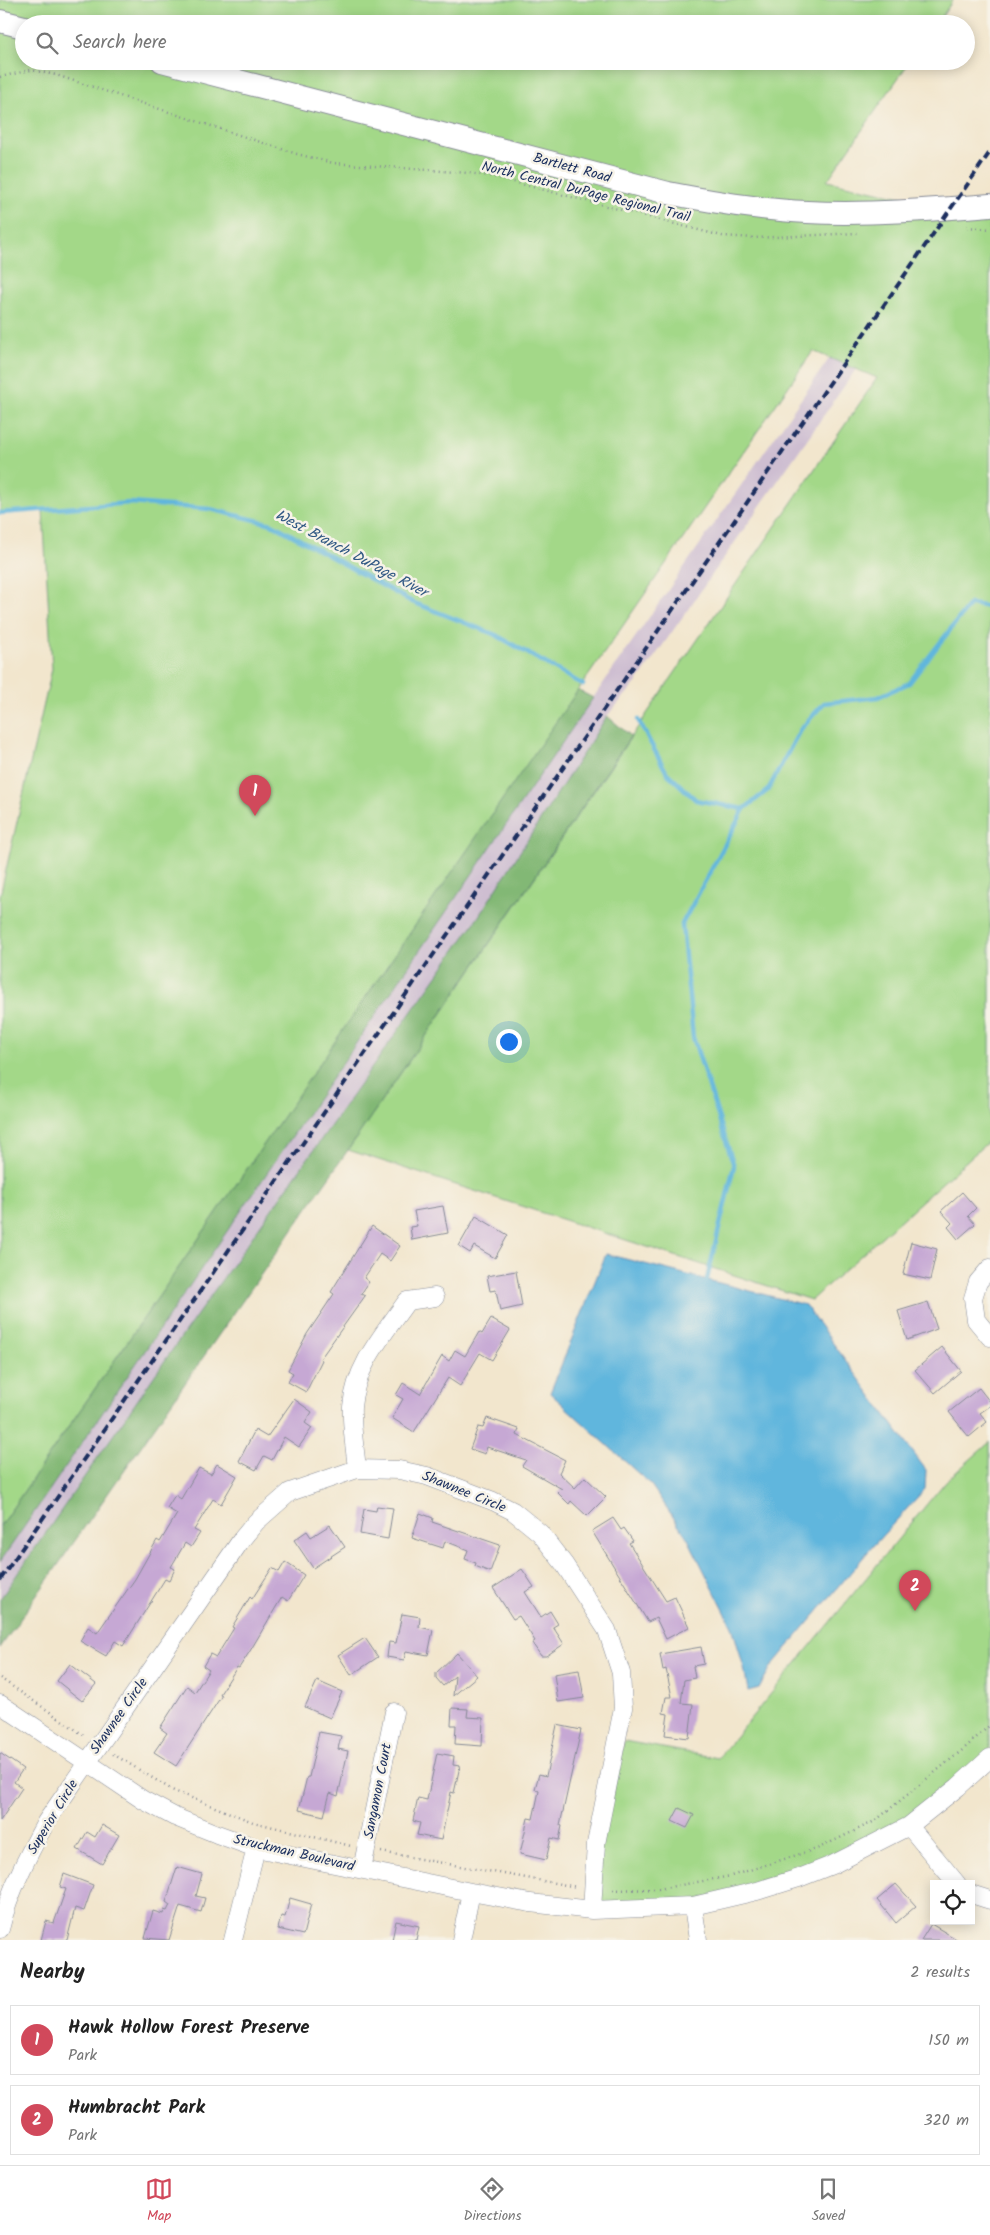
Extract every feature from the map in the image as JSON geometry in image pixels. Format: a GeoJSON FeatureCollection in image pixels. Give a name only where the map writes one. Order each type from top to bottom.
{"type":"FeatureCollection","features":[{"type":"Feature","properties":{"kind":"street"},"geometry":{"type":"LineString","coordinates":[[0,21],[15,25]]}},
{"type":"Feature","properties":{"kind":"street","name":"Bartlett Road"},"geometry":{"type":"LineString","coordinates":[[196,70],[668,193],[713,202],[778,210],[825,213],[913,211],[990,205]]}},
{"type":"Feature","properties":{"kind":"street"},"geometry":{"type":"LineString","coordinates":[[990,1268],[978,1282],[973,1298],[976,1320],[990,1337]]}},
{"type":"Feature","properties":{"kind":"street"},"geometry":{"type":"LineString","coordinates":[[357,1469],[352,1408],[357,1381],[366,1362],[407,1302],[435,1297]]}},
{"type":"Feature","properties":{"kind":"street","name":"Shawnee Circle"},"geometry":{"type":"LineString","coordinates":[[87,1762],[242,1539],[256,1522],[290,1492],[357,1469],[399,1470],[427,1476],[493,1501],[531,1524],[564,1564],[606,1630],[621,1673],[623,1708],[596,1844],[592,1910]]}},
{"type":"Feature","properties":{"kind":"street","name":"Struckman Boulevard"},"geometry":{"type":"LineString","coordinates":[[0,1704],[143,1800],[175,1817],[256,1848],[530,1903],[592,1910],[693,1906],[757,1891],[799,1878],[832,1864],[908,1826],[958,1788],[990,1758]]}},
{"type":"Feature","properties":{"kind":"street","name":"Sangamon Court"},"geometry":{"type":"LineString","coordinates":[[362,1869],[394,1712]]}},
{"type":"Feature","properties":{"kind":"street","name":"Superior Circle"},"geometry":{"type":"LineString","coordinates":[[0,1929],[7,1907],[37,1838],[87,1762]]}},
{"type":"Feature","properties":{"kind":"street"},"geometry":{"type":"LineString","coordinates":[[908,1826],[954,1880]]}},
{"type":"Feature","properties":{"kind":"street"},"geometry":{"type":"LineString","coordinates":[[234,1940],[256,1848]]}},
{"type":"Feature","properties":{"kind":"street"},"geometry":{"type":"LineString","coordinates":[[461,1940],[471,1892]]}},
{"type":"Feature","properties":{"kind":"street"},"geometry":{"type":"LineString","coordinates":[[975,1895],[990,1900]]}},
{"type":"Feature","properties":{"kind":"street"},"geometry":{"type":"LineString","coordinates":[[693,1906],[698,1940]]}},
{"type":"Feature","properties":{"kind":"path","name":"North Central DuPage Regional Trail"},"geometry":{"type":"LineString","coordinates":[[0,77],[31,70],[48,73],[332,163],[469,173],[494,177],[722,236],[754,238],[862,233]]}},
{"type":"Feature","properties":{"kind":"path"},"geometry":{"type":"LineString","coordinates":[[964,227],[990,229]]}},
{"type":"Feature","properties":{"kind":"path"},"geometry":{"type":"LineString","coordinates":[[0,1678],[98,1745],[174,1791],[253,1822],[366,1849],[593,1890],[658,1889],[731,1876],[820,1848],[875,1821],[966,1748],[990,1725]]}},
{"type":"Feature","properties":{"kind":"shaded area"},"geometry":{"type":"Polygon","coordinates":[[[916,234],[882,332],[637,682],[607,716],[477,919],[168,1356],[0,1599],[0,1562],[593,698],[916,234]]]}},
{"type":"Feature","properties":{"kind":"green space"},"geometry":{"type":"Polygon","coordinates":[[[0,0],[953,0],[943,15],[15,15],[15,70],[904,70],[827,181],[990,216],[990,1140],[811,1300],[348,1150],[877,378],[813,351],[0,1526],[0,896],[52,669],[43,510],[0,512],[0,0]]]}},
{"type":"Feature","properties":{"kind":"green space"},"geometry":{"type":"Polygon","coordinates":[[[578,690],[593,698],[0,1562],[0,1526],[578,690]]]}},
{"type":"Feature","properties":{"kind":"green space"},"geometry":{"type":"Polygon","coordinates":[[[607,716],[631,736],[348,1150],[0,1648],[0,1599],[168,1356],[477,919],[607,716]]]}},
{"type":"Feature","properties":{"kind":"green space"},"geometry":{"type":"Polygon","coordinates":[[[990,1442],[990,1749],[972,1767],[905,1823],[786,1876],[693,1901],[597,1906],[600,1849],[624,1741],[718,1758],[946,1481],[990,1442]]]}},
{"type":"Feature","properties":{"kind":"water"},"geometry":{"type":"Polygon","coordinates":[[[606,1254],[805,1305],[926,1470],[925,1489],[872,1547],[771,1667],[759,1688],[748,1691],[744,1668],[732,1626],[687,1537],[651,1485],[550,1393],[606,1254]]]}},
{"type":"Feature","properties":{"kind":"building"},"geometry":{"type":"Polygon","coordinates":[[[962,1192],[976,1208],[968,1216],[975,1224],[958,1239],[948,1227],[952,1223],[941,1211],[962,1192]]]}},
{"type":"Feature","properties":{"kind":"building"},"geometry":{"type":"Polygon","coordinates":[[[443,1206],[448,1233],[412,1240],[410,1227],[417,1226],[414,1211],[443,1206]]]}},
{"type":"Feature","properties":{"kind":"building"},"geometry":{"type":"Polygon","coordinates":[[[476,1216],[508,1235],[495,1258],[474,1246],[470,1253],[459,1246],[476,1216]]]}},
{"type":"Feature","properties":{"kind":"building"},"geometry":{"type":"Polygon","coordinates":[[[372,1226],[400,1246],[390,1261],[380,1254],[364,1278],[369,1282],[361,1294],[365,1296],[320,1359],[322,1360],[306,1392],[288,1382],[293,1373],[288,1370],[307,1334],[334,1294],[331,1292],[372,1226]]]}},
{"type":"Feature","properties":{"kind":"building"},"geometry":{"type":"Polygon","coordinates":[[[911,1242],[937,1249],[930,1280],[903,1274],[911,1242]]]}},
{"type":"Feature","properties":{"kind":"building"},"geometry":{"type":"Polygon","coordinates":[[[516,1271],[522,1306],[500,1311],[496,1290],[490,1291],[487,1276],[516,1271]]]}},
{"type":"Feature","properties":{"kind":"building"},"geometry":{"type":"Polygon","coordinates":[[[928,1302],[937,1329],[907,1340],[898,1311],[928,1302]]]}},
{"type":"Feature","properties":{"kind":"building"},"geometry":{"type":"Polygon","coordinates":[[[491,1319],[510,1330],[492,1360],[480,1353],[460,1386],[448,1378],[414,1432],[392,1418],[403,1399],[396,1395],[403,1383],[420,1394],[442,1356],[449,1361],[455,1350],[465,1356],[479,1332],[482,1334],[491,1319]]]}},
{"type":"Feature","properties":{"kind":"building"},"geometry":{"type":"Polygon","coordinates":[[[942,1347],[961,1371],[935,1393],[915,1370],[942,1347]]]}},
{"type":"Feature","properties":{"kind":"building"},"geometry":{"type":"Polygon","coordinates":[[[979,1388],[990,1402],[990,1406],[980,1413],[987,1422],[969,1437],[949,1412],[979,1388]]]}},
{"type":"Feature","properties":{"kind":"building"},"geometry":{"type":"Polygon","coordinates":[[[294,1399],[312,1412],[305,1423],[312,1428],[299,1447],[284,1437],[272,1460],[264,1456],[256,1470],[239,1461],[255,1430],[267,1437],[294,1399]]]}},
{"type":"Feature","properties":{"kind":"building"},"geometry":{"type":"Polygon","coordinates":[[[487,1418],[519,1429],[517,1435],[565,1460],[559,1473],[575,1488],[585,1477],[606,1497],[587,1516],[571,1501],[569,1504],[558,1493],[562,1489],[522,1466],[526,1460],[487,1447],[485,1454],[470,1449],[478,1427],[483,1428],[487,1418]]]}},
{"type":"Feature","properties":{"kind":"building"},"geometry":{"type":"Polygon","coordinates":[[[217,1464],[237,1476],[221,1504],[213,1499],[194,1530],[200,1533],[191,1547],[185,1543],[171,1567],[175,1569],[169,1581],[165,1579],[123,1646],[115,1641],[106,1656],[80,1641],[88,1627],[97,1633],[135,1579],[157,1540],[160,1542],[177,1514],[167,1508],[175,1495],[181,1499],[199,1468],[211,1474],[217,1464]]]}},
{"type":"Feature","properties":{"kind":"building"},"geometry":{"type":"Polygon","coordinates":[[[377,1506],[393,1508],[388,1539],[360,1534],[364,1509],[376,1511],[377,1506]]]}},
{"type":"Feature","properties":{"kind":"building"},"geometry":{"type":"Polygon","coordinates":[[[420,1513],[433,1518],[432,1522],[500,1545],[490,1572],[475,1566],[476,1563],[465,1559],[468,1550],[445,1541],[443,1548],[412,1538],[420,1513]]]}},
{"type":"Feature","properties":{"kind":"building"},"geometry":{"type":"Polygon","coordinates":[[[613,1518],[621,1530],[624,1528],[633,1541],[629,1543],[666,1601],[675,1597],[689,1627],[666,1639],[656,1618],[648,1622],[592,1531],[613,1518]]]}},
{"type":"Feature","properties":{"kind":"building"},"geometry":{"type":"Polygon","coordinates":[[[330,1525],[345,1547],[313,1568],[294,1540],[307,1531],[311,1537],[330,1525]]]}},
{"type":"Feature","properties":{"kind":"building"},"geometry":{"type":"Polygon","coordinates":[[[285,1562],[304,1575],[288,1601],[282,1597],[250,1651],[239,1668],[237,1667],[220,1694],[222,1695],[176,1766],[154,1752],[167,1733],[160,1728],[187,1686],[195,1692],[209,1670],[203,1666],[210,1654],[216,1657],[250,1597],[252,1599],[272,1568],[279,1572],[285,1562]]]}},
{"type":"Feature","properties":{"kind":"building"},"geometry":{"type":"Polygon","coordinates":[[[522,1569],[534,1587],[525,1592],[541,1617],[550,1611],[558,1624],[553,1627],[564,1644],[546,1656],[541,1656],[532,1643],[535,1641],[519,1616],[513,1619],[493,1588],[522,1569]]]}},
{"type":"Feature","properties":{"kind":"building"},"geometry":{"type":"Polygon","coordinates":[[[402,1614],[420,1617],[419,1627],[433,1630],[428,1655],[406,1651],[404,1660],[387,1657],[389,1642],[396,1643],[402,1614]]]}},
{"type":"Feature","properties":{"kind":"building"},"geometry":{"type":"Polygon","coordinates":[[[365,1638],[378,1657],[351,1675],[338,1655],[365,1638]]]}},
{"type":"Feature","properties":{"kind":"building"},"geometry":{"type":"Polygon","coordinates":[[[701,1647],[704,1664],[693,1666],[695,1678],[684,1680],[681,1703],[693,1704],[689,1738],[665,1735],[668,1714],[663,1713],[666,1697],[672,1697],[666,1669],[663,1670],[660,1654],[701,1647]]]}},
{"type":"Feature","properties":{"kind":"building"},"geometry":{"type":"Polygon","coordinates":[[[457,1653],[477,1676],[453,1696],[455,1676],[443,1686],[436,1678],[436,1673],[457,1653]]]}},
{"type":"Feature","properties":{"kind":"building"},"geometry":{"type":"Polygon","coordinates":[[[70,1664],[96,1684],[82,1701],[57,1681],[70,1664]]]}},
{"type":"Feature","properties":{"kind":"building"},"geometry":{"type":"Polygon","coordinates":[[[579,1670],[584,1698],[558,1702],[554,1674],[579,1670]]]}},
{"type":"Feature","properties":{"kind":"building"},"geometry":{"type":"Polygon","coordinates":[[[317,1681],[342,1692],[330,1718],[305,1707],[317,1681]]]}},
{"type":"Feature","properties":{"kind":"building"},"geometry":{"type":"Polygon","coordinates":[[[452,1708],[468,1709],[467,1717],[483,1718],[482,1746],[455,1744],[456,1725],[451,1725],[452,1708]]]}},
{"type":"Feature","properties":{"kind":"building"},"geometry":{"type":"Polygon","coordinates":[[[557,1725],[581,1730],[560,1825],[562,1826],[559,1840],[551,1838],[546,1860],[520,1854],[528,1818],[533,1819],[539,1791],[535,1789],[539,1774],[546,1776],[557,1725]]]}},
{"type":"Feature","properties":{"kind":"building"},"geometry":{"type":"Polygon","coordinates":[[[319,1732],[341,1736],[338,1749],[348,1751],[338,1796],[330,1793],[324,1816],[299,1810],[319,1732]]]}},
{"type":"Feature","properties":{"kind":"building"},"geometry":{"type":"Polygon","coordinates":[[[0,1753],[23,1769],[14,1782],[22,1788],[0,1821],[0,1753]]]}},
{"type":"Feature","properties":{"kind":"building"},"geometry":{"type":"Polygon","coordinates":[[[437,1753],[454,1756],[453,1765],[460,1766],[454,1793],[451,1792],[441,1840],[417,1835],[420,1823],[413,1821],[418,1798],[427,1800],[437,1753]]]}},
{"type":"Feature","properties":{"kind":"building"},"geometry":{"type":"Polygon","coordinates":[[[679,1808],[694,1815],[687,1828],[672,1821],[679,1808]]]}},
{"type":"Feature","properties":{"kind":"building"},"geometry":{"type":"Polygon","coordinates":[[[102,1825],[119,1835],[102,1864],[77,1849],[87,1832],[95,1837],[102,1825]]]}},
{"type":"Feature","properties":{"kind":"building"},"geometry":{"type":"Polygon","coordinates":[[[177,1867],[202,1874],[196,1896],[205,1898],[201,1912],[180,1906],[169,1940],[145,1938],[153,1911],[163,1914],[164,1910],[167,1911],[170,1905],[166,1902],[177,1867]]]}},
{"type":"Feature","properties":{"kind":"building"},"geometry":{"type":"Polygon","coordinates":[[[64,1874],[93,1885],[84,1911],[75,1908],[67,1940],[41,1940],[46,1921],[54,1923],[66,1889],[60,1887],[64,1874]]]}},
{"type":"Feature","properties":{"kind":"building"},"geometry":{"type":"Polygon","coordinates":[[[896,1884],[916,1906],[896,1923],[877,1900],[896,1884]]]}},
{"type":"Feature","properties":{"kind":"building"},"geometry":{"type":"Polygon","coordinates":[[[290,1898],[311,1904],[303,1935],[278,1929],[281,1916],[285,1917],[290,1898]]]}},
{"type":"Feature","properties":{"kind":"building"},"geometry":{"type":"Polygon","coordinates":[[[396,1921],[419,1926],[416,1940],[392,1940],[396,1921]]]}},
{"type":"Feature","properties":{"kind":"building"},"geometry":{"type":"Polygon","coordinates":[[[930,1925],[933,1925],[958,1940],[921,1940],[930,1925]]]}},
{"type":"Feature","properties":{"kind":"waterway","name":"West Branch DuPage River"},"geometry":{"type":"LineString","coordinates":[[0,513],[130,503],[210,509],[272,524],[412,602],[496,635],[583,685]]}},
{"type":"Feature","properties":{"kind":"waterway","name":"West Branch DuPage River"},"geometry":{"type":"LineString","coordinates":[[638,720],[667,773],[696,800],[744,809],[768,790],[800,730],[824,703],[878,697],[909,683],[970,604],[990,607]]}},
{"type":"Feature","properties":{"kind":"waterway"},"geometry":{"type":"LineString","coordinates":[[707,1279],[734,1166],[693,1037],[682,924],[744,809]]}},
{"type":"Feature","properties":{"kind":"railway"},"geometry":{"type":"LineString","coordinates":[[0,1580],[990,152]]}},
{"type":"Feature","properties":{"kind":"place","name":"Hawk Hollow Forest Preserve"},"geometry":{"type":"Point","coordinates":[255,816]}},
{"type":"Feature","properties":{"kind":"place","name":"Humbracht Park"},"geometry":{"type":"Point","coordinates":[915,1611]}}]}
